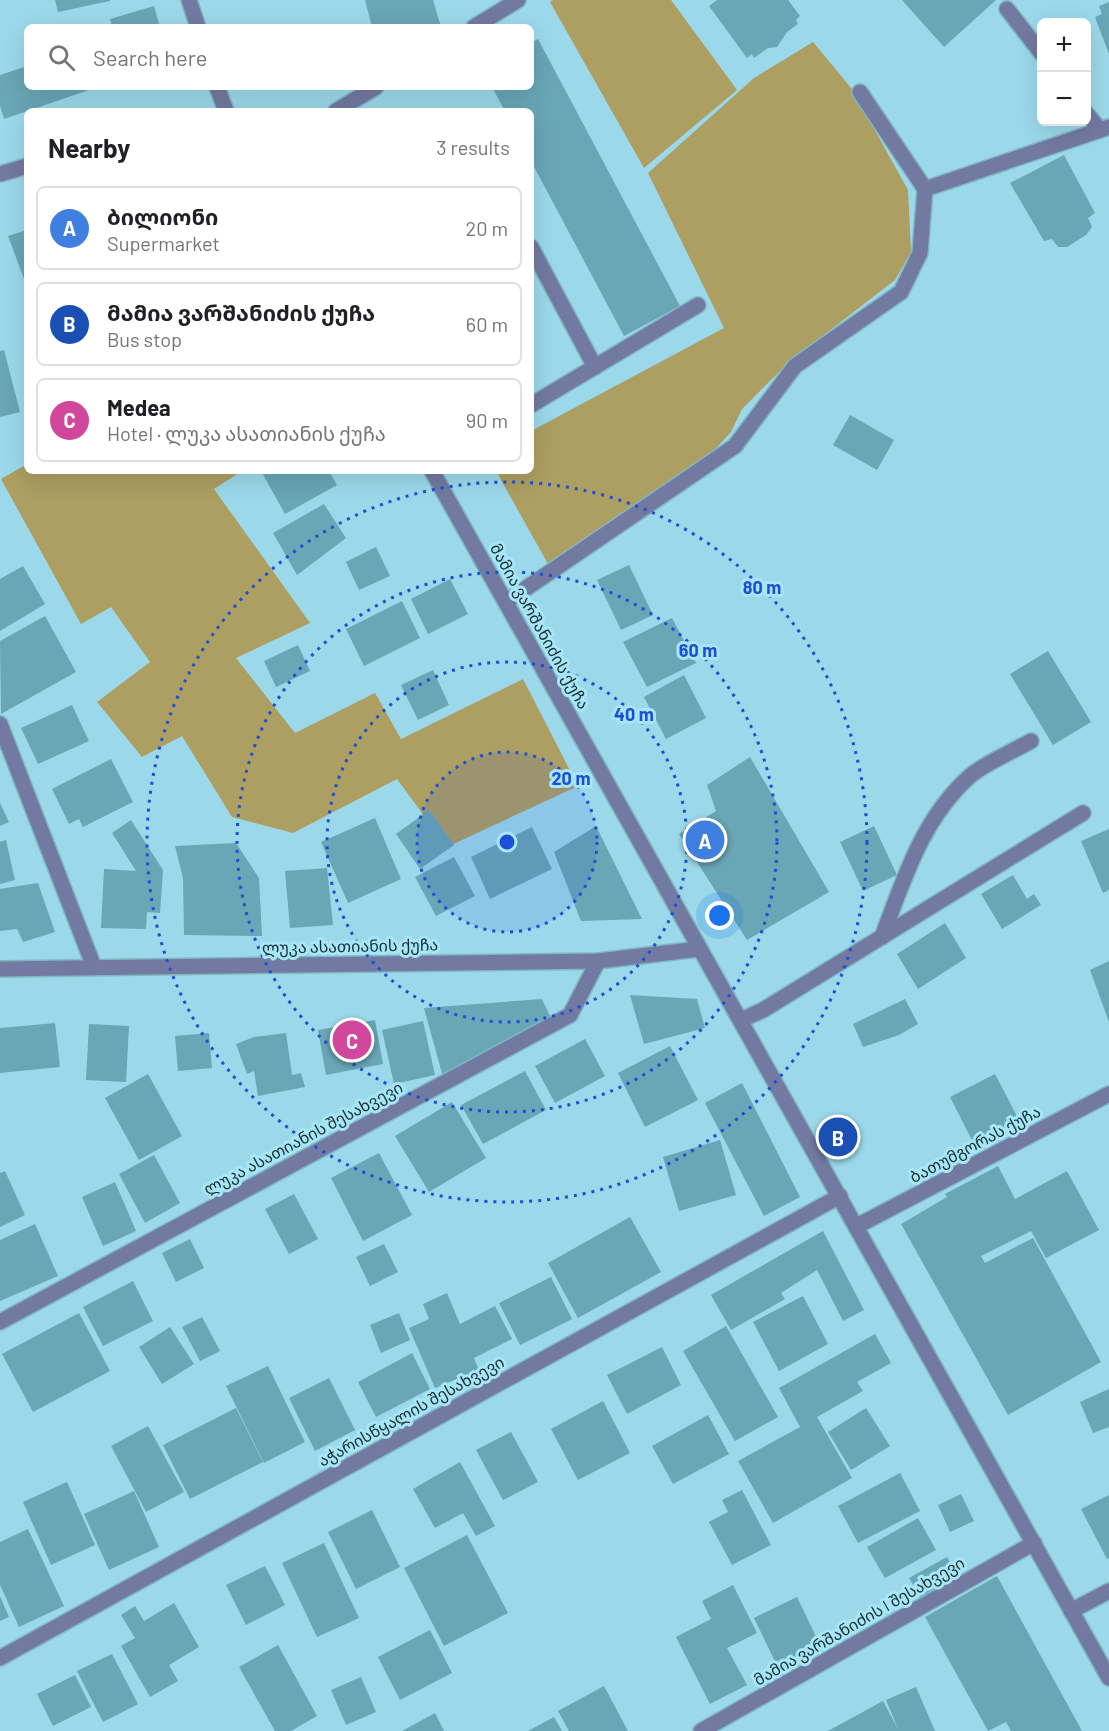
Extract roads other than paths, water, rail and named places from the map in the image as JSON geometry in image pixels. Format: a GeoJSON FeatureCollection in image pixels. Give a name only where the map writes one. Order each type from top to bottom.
{"type":"FeatureCollection","features":[{"type":"Feature","properties":{"kind":"street"},"geometry":{"type":"LineString","coordinates":[[189,0],[197,24]]}},
{"type":"Feature","properties":{"kind":"street"},"geometry":{"type":"LineString","coordinates":[[479,24],[518,0]]}},
{"type":"Feature","properties":{"kind":"street"},"geometry":{"type":"LineString","coordinates":[[1008,9],[1037,49]]}},
{"type":"Feature","properties":{"kind":"street"},"geometry":{"type":"LineString","coordinates":[[218,90],[225,108]]}},
{"type":"Feature","properties":{"kind":"street"},"geometry":{"type":"LineString","coordinates":[[341,108],[371,90]]}},
{"type":"Feature","properties":{"kind":"street"},"geometry":{"type":"LineString","coordinates":[[506,602],[735,446],[795,366],[902,292],[920,253],[925,189],[860,92]]}},
{"type":"Feature","properties":{"kind":"street"},"geometry":{"type":"LineString","coordinates":[[1091,117],[1104,128]]}},
{"type":"Feature","properties":{"kind":"street"},"geometry":{"type":"LineString","coordinates":[[925,189],[1104,128]]}},
{"type":"Feature","properties":{"kind":"street"},"geometry":{"type":"LineString","coordinates":[[0,174],[24,166]]}},
{"type":"Feature","properties":{"kind":"street"},"geometry":{"type":"LineString","coordinates":[[534,253],[595,367]]}},
{"type":"Feature","properties":{"kind":"street"},"geometry":{"type":"LineString","coordinates":[[534,403],[698,305]]}},
{"type":"Feature","properties":{"kind":"street","name":"მამია ვარშანიძის ქუჩა"},"geometry":{"type":"LineString","coordinates":[[434,474],[1109,1678]]}},
{"type":"Feature","properties":{"kind":"street"},"geometry":{"type":"LineString","coordinates":[[0,724],[94,967]]}},
{"type":"Feature","properties":{"kind":"street"},"geometry":{"type":"LineString","coordinates":[[882,937],[919,841],[941,808],[971,775],[1031,741]]}},
{"type":"Feature","properties":{"kind":"street"},"geometry":{"type":"LineString","coordinates":[[741,1020],[763,1010],[1083,813]]}},
{"type":"Feature","properties":{"kind":"street","name":"ლუკა ასათიანის ქუჩა"},"geometry":{"type":"LineString","coordinates":[[0,969],[598,961],[699,950]]}},
{"type":"Feature","properties":{"kind":"street","name":"ლუკა ასათიანის შესახვევი"},"geometry":{"type":"LineString","coordinates":[[0,1322],[570,1015],[598,961]]}},
{"type":"Feature","properties":{"kind":"street","name":"ბათუმგორას ქუჩა"},"geometry":{"type":"LineString","coordinates":[[857,1226],[1109,1094]]}},
{"type":"Feature","properties":{"kind":"street","name":"აჭარისწყალის შესახვევი"},"geometry":{"type":"LineString","coordinates":[[0,1658],[840,1196]]}},
{"type":"Feature","properties":{"kind":"street","name":"მამია ვარშანიძის I შესახვევი"},"geometry":{"type":"LineString","coordinates":[[702,1731],[1034,1543]]}},
{"type":"Feature","properties":{"kind":"street"},"geometry":{"type":"LineString","coordinates":[[1071,1611],[1109,1591]]}},
{"type":"Feature","properties":{"kind":"place","name":"ბილიონი"},"geometry":{"type":"Point","coordinates":[705,840]}},
{"type":"Feature","properties":{"kind":"place","name":"Medea"},"geometry":{"type":"Point","coordinates":[352,1040]}},
{"type":"Feature","properties":{"kind":"place","name":"მამია ვარშანიძის ქუჩა"},"geometry":{"type":"Point","coordinates":[838,1137]}}]}
